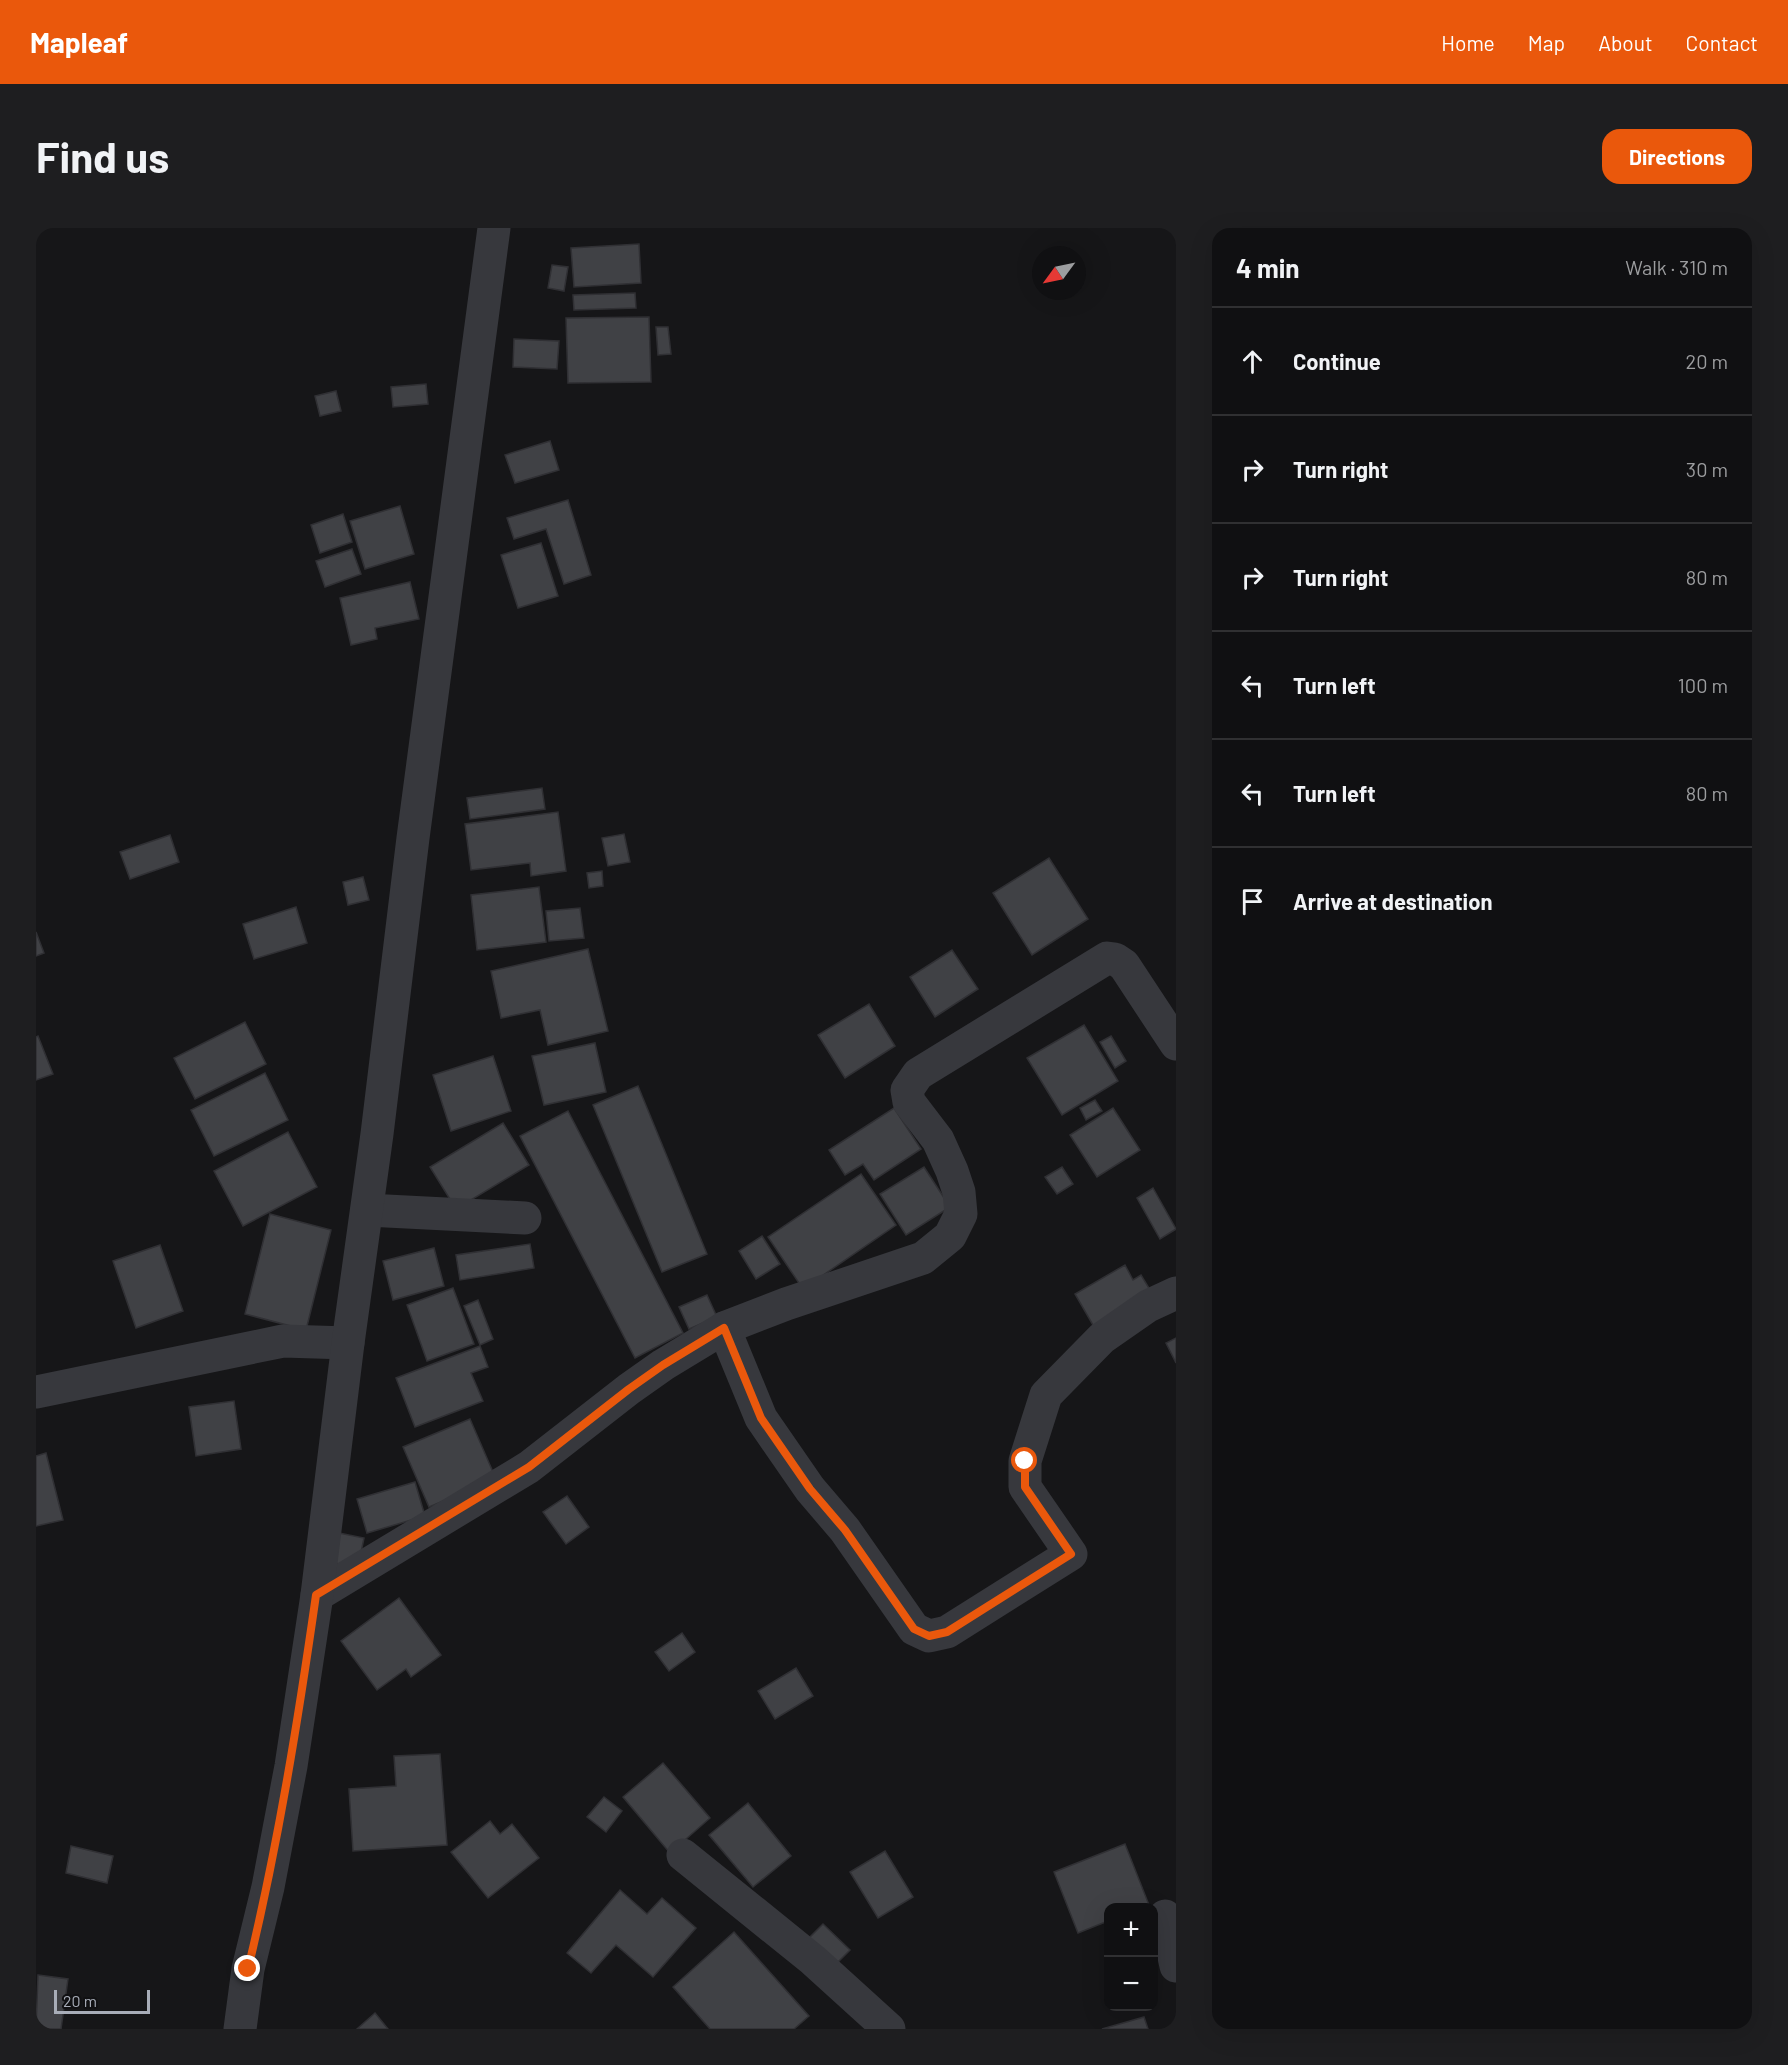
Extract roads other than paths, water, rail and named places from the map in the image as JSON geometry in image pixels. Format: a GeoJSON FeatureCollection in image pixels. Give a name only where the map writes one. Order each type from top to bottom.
{"type":"FeatureCollection","features":[{"type":"Feature","properties":{"kind":"street"},"geometry":{"type":"LineString","coordinates":[[240,2029],[248,1969],[268,1887],[291,1766],[316,1595],[367,1210],[414,826],[494,228]]}},
{"type":"Feature","properties":{"kind":"street"},"geometry":{"type":"LineString","coordinates":[[316,1595],[529,1467],[629,1389],[663,1365],[724,1328],[786,1304],[923,1258],[950,1236],[961,1214],[959,1192],[938,1140],[909,1102],[907,1090],[918,1074],[1107,958],[1115,959],[1124,965],[1176,1044]]}},
{"type":"Feature","properties":{"kind":"street"},"geometry":{"type":"LineString","coordinates":[[367,1210],[525,1218]]}},
{"type":"Feature","properties":{"kind":"street"},"geometry":{"type":"LineString","coordinates":[[724,1328],[761,1418],[810,1489],[845,1530],[914,1629],[929,1636],[947,1632],[1071,1554],[1025,1487],[1025,1461],[1046,1395],[1102,1338],[1148,1306],[1176,1293]]}},
{"type":"Feature","properties":{"kind":"street"},"geometry":{"type":"LineString","coordinates":[[36,1392],[283,1341],[348,1343]]}},
{"type":"Feature","properties":{"kind":"street"},"geometry":{"type":"LineString","coordinates":[[683,1855],[813,1960],[889,2029]]}},
{"type":"Feature","properties":{"kind":"street"},"geometry":{"type":"LineString","coordinates":[[1166,1916],[1176,1966]]}}]}
